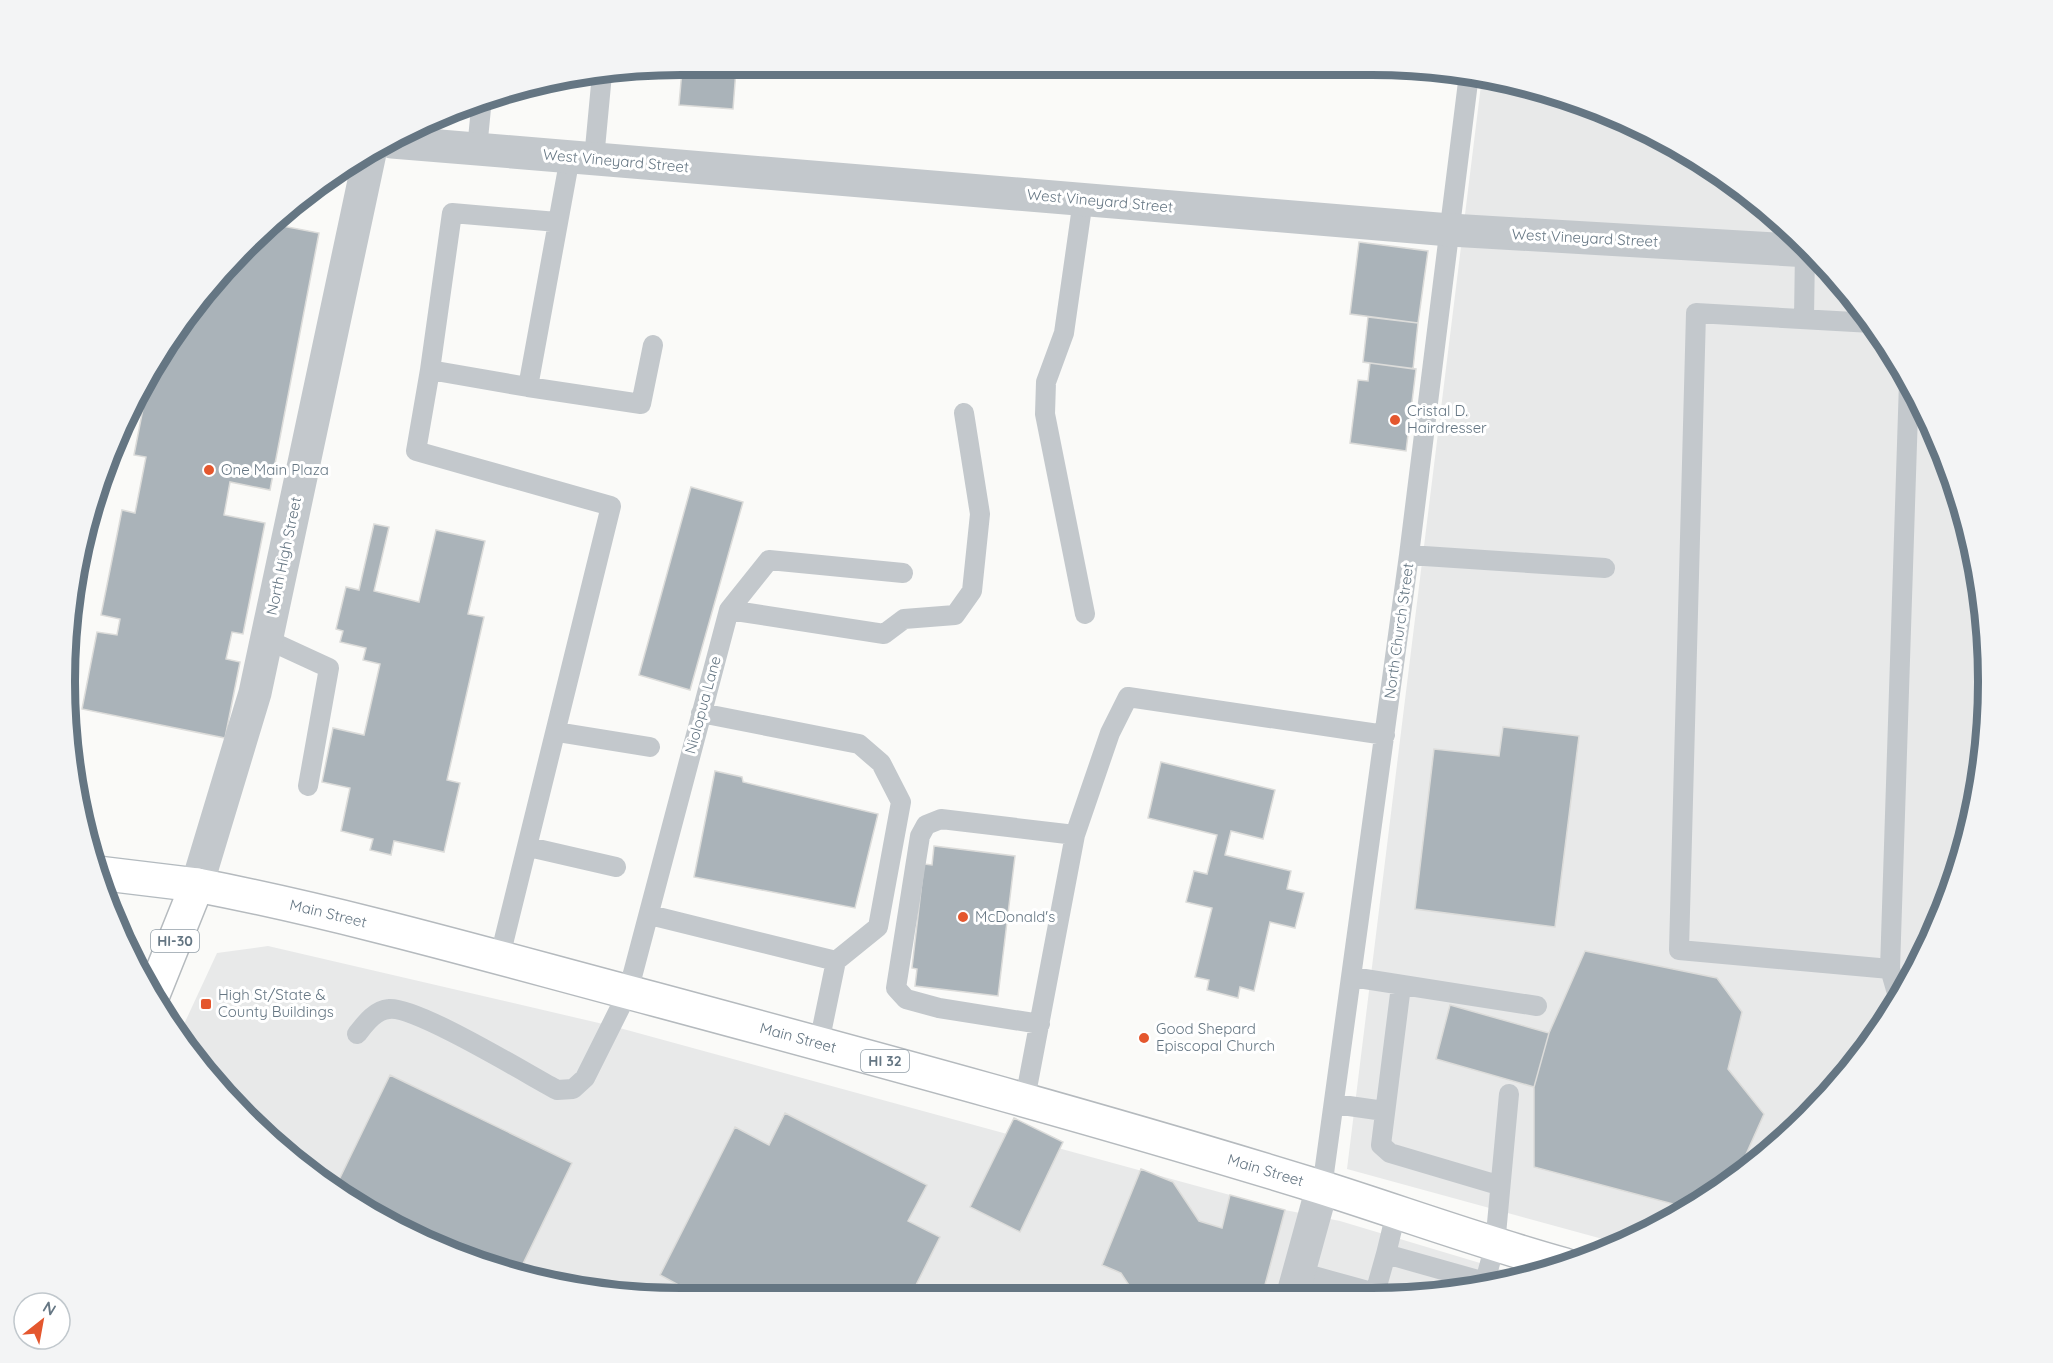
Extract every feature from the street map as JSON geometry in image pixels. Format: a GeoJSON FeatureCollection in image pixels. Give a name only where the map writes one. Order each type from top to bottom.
{"type":"FeatureCollection","features":[{"type":"Feature","properties":{"kind":"main road","name":"Main Street"},"geometry":{"type":"LineString","coordinates":[[106,874],[197,885],[283,901],[500,956],[628,993],[1025,1099],[1322,1188],[1550,1261]]}},
{"type":"Feature","properties":{"kind":"main road","name":"HI-30"},"geometry":{"type":"LineString","coordinates":[[157,986],[197,885]]}},
{"type":"Feature","properties":{"kind":"street","name":"West Vineyard Street"},"geometry":{"type":"LineString","coordinates":[[403,143],[1450,230],[1797,250]]}},
{"type":"Feature","properties":{"kind":"street","name":"North High Street"},"geometry":{"type":"LineString","coordinates":[[197,885],[255,693],[368,162]]}},
{"type":"Feature","properties":{"kind":"street"},"geometry":{"type":"LineString","coordinates":[[1295,1284],[1322,1188]]}},
{"type":"Feature","properties":{"kind":"lane"},"geometry":{"type":"LineString","coordinates":[[528,387],[557,222],[582,158],[601,80]]}},
{"type":"Feature","properties":{"kind":"lane","name":"North Church Street"},"geometry":{"type":"LineString","coordinates":[[1322,1188],[1409,555],[1468,83]]}},
{"type":"Feature","properties":{"kind":"lane"},"geometry":{"type":"LineString","coordinates":[[477,149],[481,109]]}},
{"type":"Feature","properties":{"kind":"lane"},"geometry":{"type":"LineString","coordinates":[[1083,200],[1064,333],[1046,382],[1045,414],[1085,614]]}},
{"type":"Feature","properties":{"kind":"lane"},"geometry":{"type":"LineString","coordinates":[[500,956],[529,847],[612,506],[416,451],[452,213],[557,222]]}},
{"type":"Feature","properties":{"kind":"lane"},"geometry":{"type":"LineString","coordinates":[[1804,319],[1807,260]]}},
{"type":"Feature","properties":{"kind":"lane"},"geometry":{"type":"LineString","coordinates":[[1860,322],[1696,313],[1680,950],[1890,969]]}},
{"type":"Feature","properties":{"kind":"lane"},"geometry":{"type":"LineString","coordinates":[[430,370],[641,404],[653,345]]}},
{"type":"Feature","properties":{"kind":"lane"},"geometry":{"type":"LineString","coordinates":[[1895,988],[1890,969],[1908,400]]}},
{"type":"Feature","properties":{"kind":"lane"},"geometry":{"type":"LineString","coordinates":[[729,610],[884,634],[904,619],[955,615],[972,591],[980,514],[964,413]]}},
{"type":"Feature","properties":{"kind":"lane"},"geometry":{"type":"LineString","coordinates":[[1409,555],[1605,568]]}},
{"type":"Feature","properties":{"kind":"lane","name":"Niolopua Lane"},"geometry":{"type":"LineString","coordinates":[[357,1034],[371,1018],[388,1009],[415,1013],[557,1090],[573,1089],[585,1078],[628,993],[729,610],[769,560],[903,573]]}},
{"type":"Feature","properties":{"kind":"lane"},"geometry":{"type":"LineString","coordinates":[[266,639],[329,668],[308,786]]}},
{"type":"Feature","properties":{"kind":"lane"},"geometry":{"type":"LineString","coordinates":[[1025,1099],[1076,835],[1110,733],[1128,697],[1385,735]]}},
{"type":"Feature","properties":{"kind":"lane"},"geometry":{"type":"LineString","coordinates":[[701,713],[860,744],[881,763],[901,802],[878,927],[836,961],[819,1043]]}},
{"type":"Feature","properties":{"kind":"lane"},"geometry":{"type":"LineString","coordinates":[[557,732],[650,747]]}},
{"type":"Feature","properties":{"kind":"lane"},"geometry":{"type":"LineString","coordinates":[[1040,1024],[939,1008],[906,999],[896,988],[920,836],[926,825],[941,819],[1076,835]]}},
{"type":"Feature","properties":{"kind":"lane"},"geometry":{"type":"LineString","coordinates":[[529,847],[616,867]]}},
{"type":"Feature","properties":{"kind":"lane"},"geometry":{"type":"LineString","coordinates":[[650,915],[836,961]]}},
{"type":"Feature","properties":{"kind":"lane"},"geometry":{"type":"LineString","coordinates":[[1352,977],[1538,1006]]}},
{"type":"Feature","properties":{"kind":"lane"},"geometry":{"type":"LineString","coordinates":[[1401,986],[1381,1145],[1390,1153],[1498,1185]]}},
{"type":"Feature","properties":{"kind":"lane"},"geometry":{"type":"LineString","coordinates":[[1486,1277],[1495,1245],[1498,1185],[1509,1094]]}},
{"type":"Feature","properties":{"kind":"lane"},"geometry":{"type":"LineString","coordinates":[[1335,1104],[1384,1111]]}},
{"type":"Feature","properties":{"kind":"lane"},"geometry":{"type":"LineString","coordinates":[[1380,1288],[1396,1213]]}},
{"type":"Feature","properties":{"kind":"lane"},"geometry":{"type":"LineString","coordinates":[[1386,1254],[1470,1280]]}},
{"type":"Feature","properties":{"kind":"lane"},"geometry":{"type":"LineString","coordinates":[[1295,1284],[1324,1288]]}},
{"type":"Feature","properties":{"kind":"shaded area"},"geometry":{"type":"Polygon","coordinates":[[[1481,85],[1566,107],[1604,121],[1675,156],[1741,200],[1771,226],[1800,253],[1853,312],[1897,378],[1915,413],[1932,449],[1957,525],[1973,602],[1977,642],[1977,721],[1973,761],[1966,800],[1946,876],[1932,914],[1897,985],[1853,1051],[1800,1110],[1741,1163],[1708,1186],[1675,1207],[1608,1240],[1347,1169],[1481,85]]]}},
{"type":"Feature","properties":{"kind":"shaded area"},"geometry":{"type":"Polygon","coordinates":[[[268,946],[616,1027],[1285,1210],[1340,1221],[1509,1272],[1451,1283],[1372,1288],[682,1288],[602,1283],[525,1267],[449,1242],[378,1207],[312,1163],[253,1110],[200,1051],[183,1027],[217,953],[268,946]]]}},
{"type":"Feature","properties":{"kind":"building"},"geometry":{"type":"Polygon","coordinates":[[[682,75],[736,75],[733,109],[679,105],[682,75]]]}},
{"type":"Feature","properties":{"kind":"building","name":"One Main Plaza"},"geometry":{"type":"Polygon","coordinates":[[[282,226],[319,233],[270,490],[230,482],[224,515],[265,523],[243,634],[232,632],[226,659],[240,662],[225,738],[82,709],[97,632],[117,635],[120,619],[101,615],[122,510],[135,513],[146,457],[134,455],[145,400],[156,378],[200,312],[253,253],[282,226]]]}},
{"type":"Feature","properties":{"kind":"building"},"geometry":{"type":"Polygon","coordinates":[[[1359,242],[1428,251],[1418,323],[1350,314],[1359,242]]]}},
{"type":"Feature","properties":{"kind":"building"},"geometry":{"type":"Polygon","coordinates":[[[1368,317],[1418,323],[1413,369],[1363,362],[1368,317]]]}},
{"type":"Feature","properties":{"kind":"building"},"geometry":{"type":"Polygon","coordinates":[[[1370,363],[1416,369],[1406,451],[1350,443],[1358,380],[1368,381],[1370,363]]]}},
{"type":"Feature","properties":{"kind":"building"},"geometry":{"type":"Polygon","coordinates":[[[691,487],[743,502],[690,690],[639,675],[691,487]]]}},
{"type":"Feature","properties":{"kind":"building"},"geometry":{"type":"Polygon","coordinates":[[[374,524],[389,527],[374,591],[419,602],[436,530],[485,541],[468,614],[484,617],[447,780],[460,783],[444,852],[394,841],[391,855],[370,850],[373,839],[341,831],[350,788],[322,782],[333,728],[364,735],[380,664],[363,660],[366,648],[340,642],[343,631],[336,629],[346,587],[359,590],[374,524]]]}},
{"type":"Feature","properties":{"kind":"building"},"geometry":{"type":"Polygon","coordinates":[[[1503,727],[1579,736],[1555,927],[1415,909],[1434,749],[1499,756],[1503,727]]]}},
{"type":"Feature","properties":{"kind":"building"},"geometry":{"type":"Polygon","coordinates":[[[1161,762],[1275,790],[1263,839],[1231,831],[1225,855],[1291,871],[1287,889],[1304,893],[1295,928],[1270,922],[1254,991],[1240,987],[1238,998],[1207,990],[1209,980],[1195,977],[1212,908],[1186,902],[1194,871],[1207,874],[1217,835],[1148,818],[1161,762]]]}},
{"type":"Feature","properties":{"kind":"building"},"geometry":{"type":"Polygon","coordinates":[[[715,771],[742,777],[743,782],[878,814],[855,908],[694,877],[715,771]]]}},
{"type":"Feature","properties":{"kind":"building","name":"McDonald's"},"geometry":{"type":"Polygon","coordinates":[[[934,846],[1015,856],[998,996],[915,986],[917,969],[912,968],[924,864],[932,865],[934,846]]]}},
{"type":"Feature","properties":{"kind":"building"},"geometry":{"type":"Polygon","coordinates":[[[1585,951],[1717,978],[1742,1012],[1728,1069],[1764,1114],[1743,1161],[1678,1205],[1534,1167],[1534,1087],[1549,1033],[1585,951]]]}},
{"type":"Feature","properties":{"kind":"building"},"geometry":{"type":"Polygon","coordinates":[[[1450,1005],[1549,1033],[1534,1087],[1436,1059],[1450,1005]]]}},
{"type":"Feature","properties":{"kind":"building"},"geometry":{"type":"Polygon","coordinates":[[[390,1075],[572,1163],[522,1266],[449,1242],[378,1207],[338,1181],[390,1075]]]}},
{"type":"Feature","properties":{"kind":"building"},"geometry":{"type":"Polygon","coordinates":[[[785,1113],[927,1185],[908,1221],[940,1237],[914,1288],[684,1288],[660,1275],[735,1127],[769,1145],[785,1113]]]}},
{"type":"Feature","properties":{"kind":"building"},"geometry":{"type":"Polygon","coordinates":[[[1014,1118],[1063,1142],[1020,1232],[970,1207],[1014,1118]]]}},
{"type":"Feature","properties":{"kind":"building"},"geometry":{"type":"Polygon","coordinates":[[[1141,1169],[1173,1182],[1199,1221],[1222,1228],[1230,1195],[1285,1210],[1264,1288],[1131,1288],[1121,1273],[1102,1265],[1141,1169]]]}},
{"type":"Feature","properties":{"kind":"place","name":"Cristal D. Hairdresser"},"geometry":{"type":"Point","coordinates":[1395,420]}},
{"type":"Feature","properties":{"kind":"place","name":"One Main Plaza"},"geometry":{"type":"Point","coordinates":[209,470]}},
{"type":"Feature","properties":{"kind":"place","name":"McDonald's"},"geometry":{"type":"Point","coordinates":[963,917]}},
{"type":"Feature","properties":{"kind":"place","name":"High St/State & County Buildings"},"geometry":{"type":"Point","coordinates":[206,1004]}},
{"type":"Feature","properties":{"kind":"place","name":"Good Shepard Episcopal Church"},"geometry":{"type":"Point","coordinates":[1144,1038]}}]}
